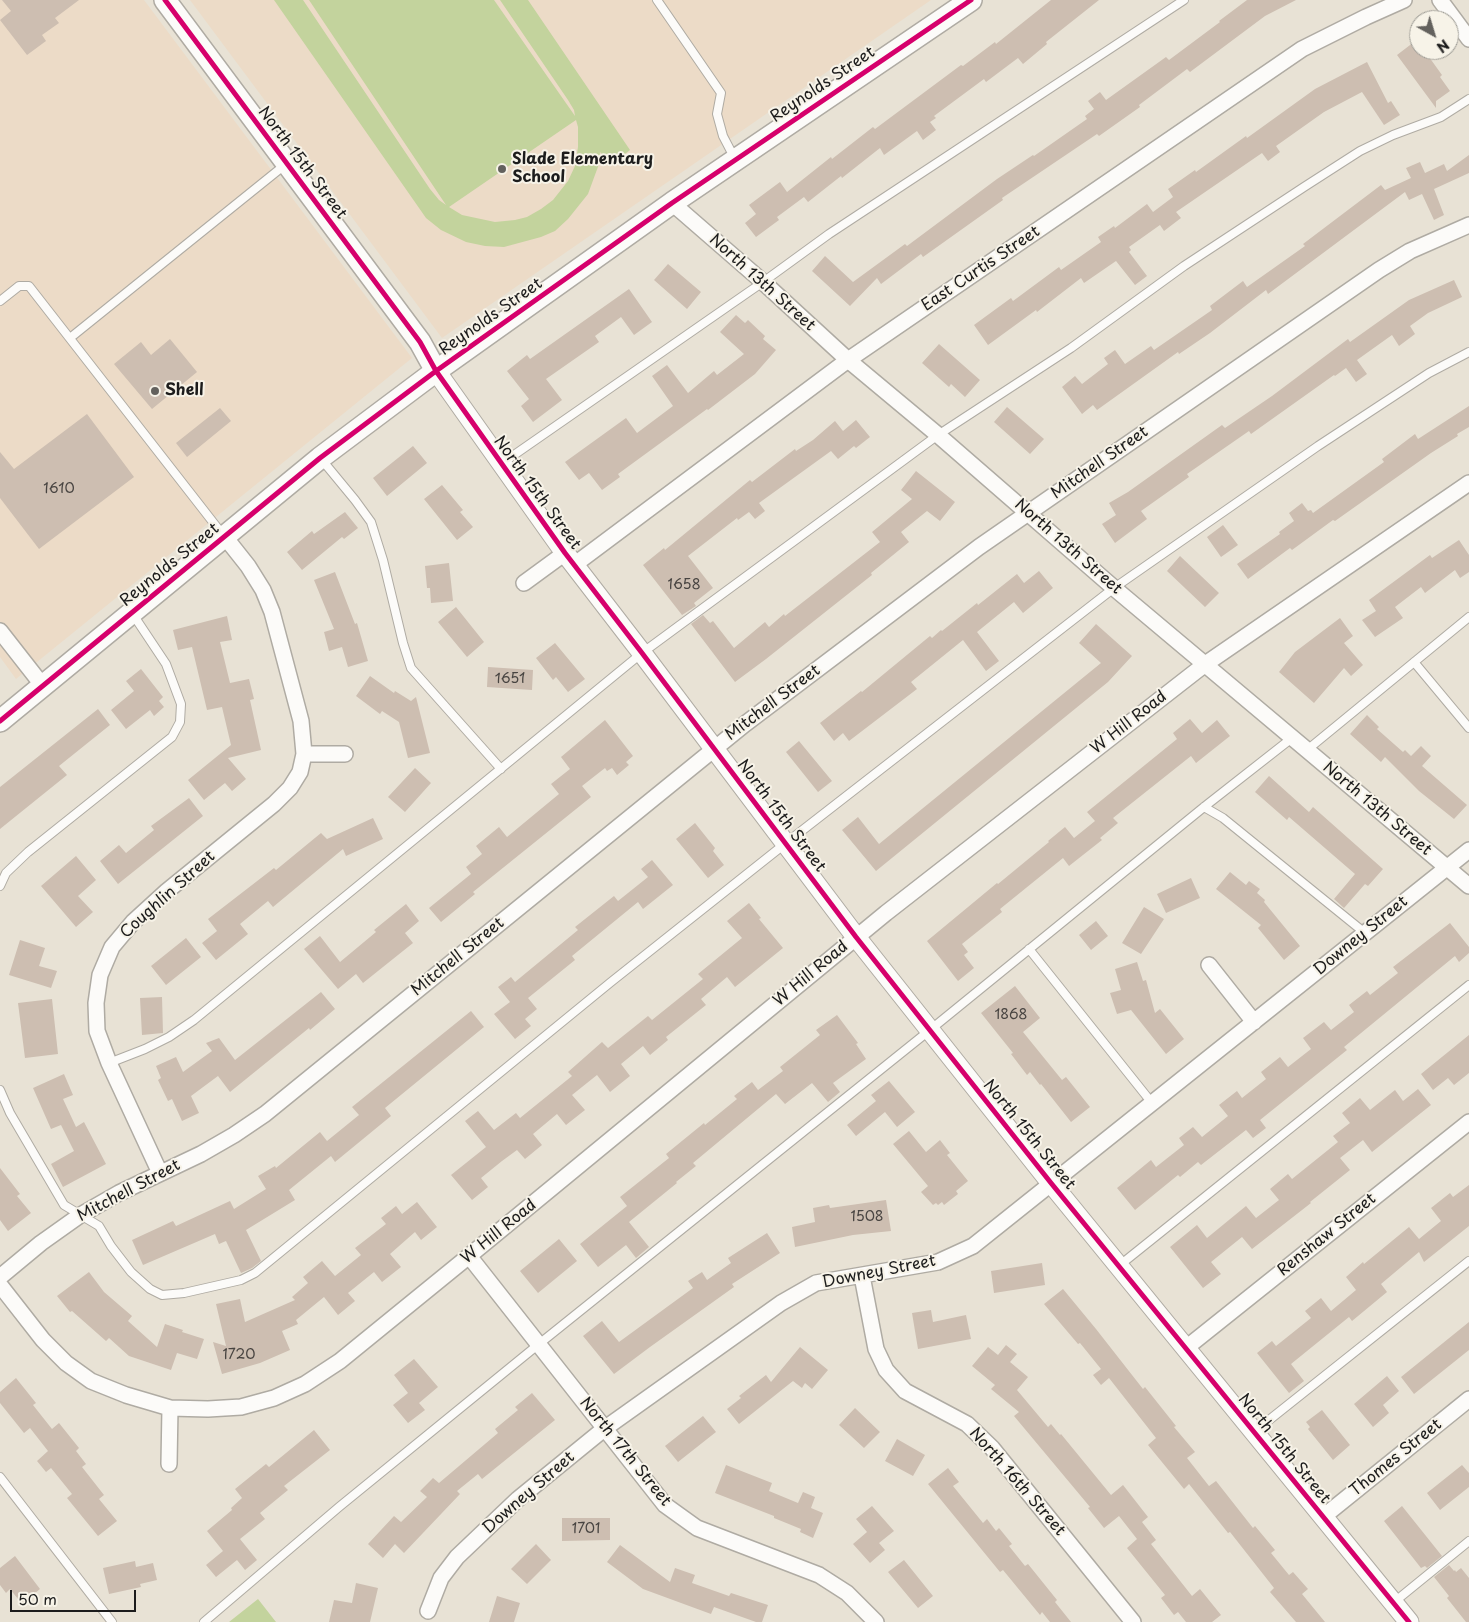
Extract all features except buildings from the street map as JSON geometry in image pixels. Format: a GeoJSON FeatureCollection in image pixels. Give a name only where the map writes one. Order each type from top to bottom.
{"type":"FeatureCollection","features":[{"type":"Feature","properties":{"kind":"main road","name":"North 15th Street"},"geometry":{"type":"LineString","coordinates":[[165,0],[420,342],[436,371]]}},
{"type":"Feature","properties":{"kind":"main road","name":"Reynolds Street"},"geometry":{"type":"LineString","coordinates":[[0,721],[320,458],[436,371],[672,203],[971,0]]}},
{"type":"Feature","properties":{"kind":"street","name":"East Curtis Street"},"geometry":{"type":"LineString","coordinates":[[569,559],[848,360],[1302,49],[1404,0]]}},
{"type":"Feature","properties":{"kind":"street"},"geometry":{"type":"LineString","coordinates":[[1440,0],[1469,40]]}},
{"type":"Feature","properties":{"kind":"street","name":"North 13th Street"},"geometry":{"type":"LineString","coordinates":[[672,203],[763,282],[848,360],[1028,512],[1114,588],[1469,886]]}},
{"type":"Feature","properties":{"kind":"street","name":"Mitchell Street"},"geometry":{"type":"LineString","coordinates":[[0,1276],[79,1216],[119,1193],[201,1154],[265,1114],[714,749],[971,553],[1028,512],[1379,270],[1410,251],[1469,225]]}},
{"type":"Feature","properties":{"kind":"street","name":"North 15th Street"},"geometry":{"type":"LineString","coordinates":[[436,371],[569,559],[856,937],[1119,1266],[1409,1622]]}},
{"type":"Feature","properties":{"kind":"street","name":"W Hill Road"},"geometry":{"type":"LineString","coordinates":[[0,1285],[42,1340],[66,1363],[91,1380],[126,1395],[170,1408],[208,1410],[241,1407],[274,1398],[305,1384],[340,1361],[856,937],[1204,664],[1469,483]]}},
{"type":"Feature","properties":{"kind":"street","name":"Coughlin Street"},"geometry":{"type":"LineString","coordinates":[[160,1173],[109,1063],[97,1031],[96,1004],[100,975],[112,947],[133,922],[274,804],[290,788],[300,772],[304,754],[302,721],[272,612],[263,590],[248,566],[225,537]]}},
{"type":"Feature","properties":{"kind":"street","name":"North 15th Street"},"geometry":{"type":"LineString","coordinates":[[524,583],[569,559]]}},
{"type":"Feature","properties":{"kind":"street"},"geometry":{"type":"LineString","coordinates":[[0,631],[42,686]]}},
{"type":"Feature","properties":{"kind":"street"},"geometry":{"type":"LineString","coordinates":[[304,754],[345,754]]}},
{"type":"Feature","properties":{"kind":"street","name":"Downey Street"},"geometry":{"type":"LineString","coordinates":[[428,1611],[441,1578],[457,1557],[518,1499],[604,1428],[781,1302],[816,1283],[938,1262],[973,1246],[1469,850]]}},
{"type":"Feature","properties":{"kind":"street"},"geometry":{"type":"LineString","coordinates":[[1209,965],[1254,1022]]}},
{"type":"Feature","properties":{"kind":"street","name":"Renshaw Street"},"geometry":{"type":"LineString","coordinates":[[1186,1348],[1469,1122]]}},
{"type":"Feature","properties":{"kind":"street","name":"North 17th Street"},"geometry":{"type":"LineString","coordinates":[[469,1256],[664,1505],[698,1528],[818,1575],[847,1593],[876,1622]]}},
{"type":"Feature","properties":{"kind":"street","name":"North 16th Street"},"geometry":{"type":"LineString","coordinates":[[862,1276],[876,1349],[886,1370],[905,1390],[967,1424],[992,1448],[1133,1622]]}},
{"type":"Feature","properties":{"kind":"street","name":"Thomes Street"},"geometry":{"type":"LineString","coordinates":[[1323,1517],[1469,1399]]}},
{"type":"Feature","properties":{"kind":"street"},"geometry":{"type":"LineString","coordinates":[[169,1464],[170,1408]]}},
{"type":"Feature","properties":{"kind":"lane"},"geometry":{"type":"LineString","coordinates":[[657,0],[721,93],[717,114],[723,136],[736,160]]}},
{"type":"Feature","properties":{"kind":"lane"},"geometry":{"type":"LineString","coordinates":[[501,464],[830,234],[1184,0]]}},
{"type":"Feature","properties":{"kind":"lane"},"geometry":{"type":"LineString","coordinates":[[109,1063],[169,1037],[194,1020],[642,653],[938,435],[1071,348],[1184,266],[1360,151],[1393,135],[1441,117],[1469,98]]}},
{"type":"Feature","properties":{"kind":"lane"},"geometry":{"type":"LineString","coordinates":[[70,338],[288,163]]}},
{"type":"Feature","properties":{"kind":"lane"},"geometry":{"type":"LineString","coordinates":[[0,301],[19,286],[29,286],[225,537]]}},
{"type":"Feature","properties":{"kind":"lane"},"geometry":{"type":"LineString","coordinates":[[0,1090],[10,1113],[64,1205],[79,1216],[99,1226],[111,1246],[131,1272],[150,1289],[162,1294],[184,1293],[241,1280],[255,1274],[611,982],[786,843],[1114,588],[1318,446],[1429,373],[1469,352]]}},
{"type":"Feature","properties":{"kind":"lane"},"geometry":{"type":"LineString","coordinates":[[320,458],[371,522],[383,560],[411,668],[501,769]]}},
{"type":"Feature","properties":{"kind":"lane"},"geometry":{"type":"LineString","coordinates":[[0,886],[6,873],[28,852],[172,737],[180,722],[181,704],[166,664],[132,613]]}},
{"type":"Feature","properties":{"kind":"lane"},"geometry":{"type":"LineString","coordinates":[[1307,750],[1469,617]]}},
{"type":"Feature","properties":{"kind":"lane"},"geometry":{"type":"LineString","coordinates":[[1414,662],[1469,728]]}},
{"type":"Feature","properties":{"kind":"lane"},"geometry":{"type":"LineString","coordinates":[[204,1622],[538,1344],[1292,738]]}},
{"type":"Feature","properties":{"kind":"lane"},"geometry":{"type":"LineString","coordinates":[[1204,807],[1223,818],[1364,933]]}},
{"type":"Feature","properties":{"kind":"lane"},"geometry":{"type":"LineString","coordinates":[[1029,950],[1152,1103]]}},
{"type":"Feature","properties":{"kind":"lane"},"geometry":{"type":"LineString","coordinates":[[1119,1266],[1469,985]]}},
{"type":"Feature","properties":{"kind":"lane"},"geometry":{"type":"LineString","coordinates":[[1254,1432],[1469,1261]]}},
{"type":"Feature","properties":{"kind":"lane"},"geometry":{"type":"LineString","coordinates":[[0,1477],[112,1622]]}},
{"type":"Feature","properties":{"kind":"lane"},"geometry":{"type":"LineString","coordinates":[[1393,1603],[1469,1540]]}},
{"type":"Feature","properties":{"kind":"shaded area"},"geometry":{"type":"Polygon","coordinates":[[[0,0],[144,0],[412,358],[16,679],[0,657],[0,0]]]}},
{"type":"Feature","properties":{"kind":"shaded area","name":"Slade Elementary School"},"geometry":{"type":"Polygon","coordinates":[[[190,0],[931,0],[442,338],[190,0]]]}},
{"type":"Feature","properties":{"kind":"green space"},"geometry":{"type":"Polygon","coordinates":[[[274,0],[303,0],[430,189],[446,205],[309,0],[494,0],[575,116],[568,100],[500,0],[528,0],[630,150],[611,165],[600,152],[599,164],[588,194],[568,219],[555,231],[541,237],[504,247],[485,246],[466,242],[441,230],[426,218],[274,0]],[[576,120],[449,207],[462,215],[495,222],[527,217],[541,209],[553,200],[568,181],[575,166],[578,147],[576,120]]]}},
{"type":"Feature","properties":{"kind":"green space"},"geometry":{"type":"Polygon","coordinates":[[[258,1599],[276,1622],[229,1622],[258,1599]]]}},
{"type":"Feature","properties":{"kind":"cycle path"},"geometry":{"type":"LineString","coordinates":[[165,0],[420,342],[436,371],[565,553],[856,937],[1051,1183],[1409,1622]]}},
{"type":"Feature","properties":{"kind":"cycle path"},"geometry":{"type":"LineString","coordinates":[[0,721],[320,458],[436,371],[672,203],[971,0]]}},
{"type":"Feature","properties":{"kind":"place","name":"Slade Elementary School"},"geometry":{"type":"Point","coordinates":[502,169]}},
{"type":"Feature","properties":{"kind":"place","name":"Shell"},"geometry":{"type":"Point","coordinates":[155,391]}}]}
